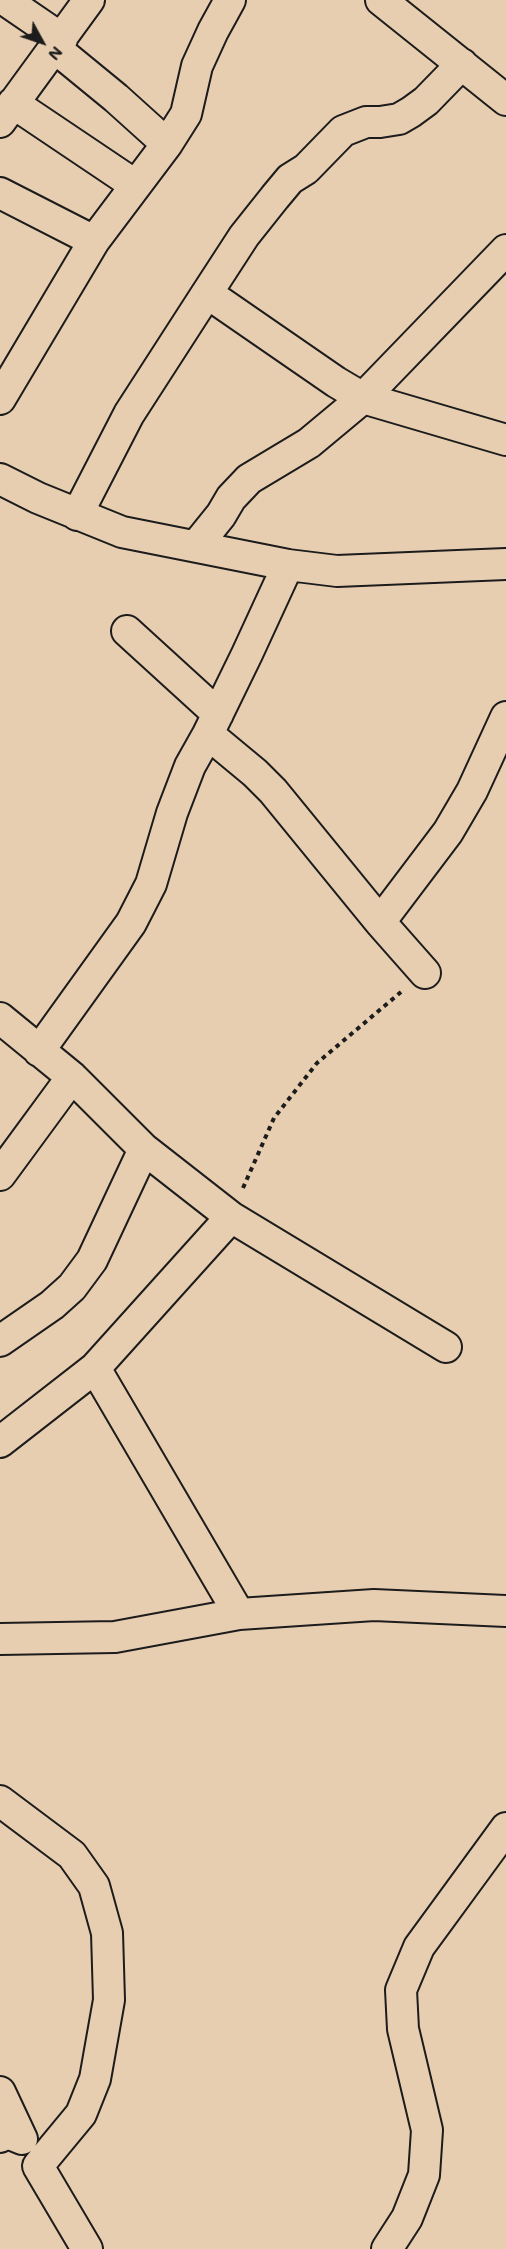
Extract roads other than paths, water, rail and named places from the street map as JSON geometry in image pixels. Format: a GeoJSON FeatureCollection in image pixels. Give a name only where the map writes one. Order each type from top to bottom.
{"type":"FeatureCollection","features":[{"type":"Feature","properties":{"kind":"street"},"geometry":{"type":"LineString","coordinates":[[6,0],[59,44],[167,144]]}},
{"type":"Feature","properties":{"kind":"street"},"geometry":{"type":"LineString","coordinates":[[89,0],[59,44],[9,98],[135,185]]}},
{"type":"Feature","properties":{"kind":"street"},"geometry":{"type":"LineString","coordinates":[[0,399],[94,241],[167,144],[186,114],[198,66],[230,0]]}},
{"type":"Feature","properties":{"kind":"street"},"geometry":{"type":"LineString","coordinates":[[381,0],[506,100]]}},
{"type":"Feature","properties":{"kind":"street"},"geometry":{"type":"LineString","coordinates":[[77,515],[129,414],[244,236],[275,197],[291,179],[306,169],[344,132],[366,122],[399,119],[426,101],[462,64]]}},
{"type":"Feature","properties":{"kind":"street"},"geometry":{"type":"LineString","coordinates":[[0,193],[94,241]]}},
{"type":"Feature","properties":{"kind":"street"},"geometry":{"type":"LineString","coordinates":[[196,546],[221,515],[231,498],[249,479],[309,443],[363,398],[506,250]]}},
{"type":"Feature","properties":{"kind":"street"},"geometry":{"type":"LineString","coordinates":[[207,293],[336,382],[363,398],[506,440]]}},
{"type":"Feature","properties":{"kind":"street"},"geometry":{"type":"LineString","coordinates":[[0,480],[77,515],[122,532],[288,566],[337,571],[506,564]]}},
{"type":"Feature","properties":{"kind":"street"},"geometry":{"type":"LineString","coordinates":[[39,1051],[131,922],[151,884],[172,813],[190,766],[213,724],[288,566]]}},
{"type":"Feature","properties":{"kind":"street"},"geometry":{"type":"LineString","coordinates":[[127,631],[273,791],[380,922],[425,973]]}},
{"type":"Feature","properties":{"kind":"street"},"geometry":{"type":"LineString","coordinates":[[380,922],[448,832],[472,791],[506,717]]}},
{"type":"Feature","properties":{"kind":"street"},"geometry":{"type":"LineString","coordinates":[[0,1018],[72,1077],[144,1149],[231,1216],[446,1347]]}},
{"type":"Feature","properties":{"kind":"street"},"geometry":{"type":"LineString","coordinates":[[0,1175],[72,1077]]}},
{"type":"Feature","properties":{"kind":"street"},"geometry":{"type":"LineString","coordinates":[[0,1341],[52,1305],[72,1287],[92,1260],[144,1149]]}},
{"type":"Feature","properties":{"kind":"street"},"geometry":{"type":"LineString","coordinates":[[0,1442],[95,1368],[231,1216]]}},
{"type":"Feature","properties":{"kind":"street"},"geometry":{"type":"LineString","coordinates":[[95,1368],[239,1614]]}},
{"type":"Feature","properties":{"kind":"street"},"geometry":{"type":"LineString","coordinates":[[0,1638],[115,1637],[239,1614],[374,1605],[506,1611]]}},
{"type":"Feature","properties":{"kind":"street"},"geometry":{"type":"LineString","coordinates":[[0,1802],[72,1855],[94,1886],[107,1933],[109,2000],[95,2079],[81,2114],[38,2166]]}},
{"type":"Feature","properties":{"kind":"street"},"geometry":{"type":"LineString","coordinates":[[387,2249],[407,2218],[424,2175],[427,2130],[403,2029],[401,1990],[419,1947],[506,1828]]}},
{"type":"Feature","properties":{"kind":"street"},"geometry":{"type":"LineString","coordinates":[[0,2092],[7,2134],[38,2166],[87,2249]]}}]}
